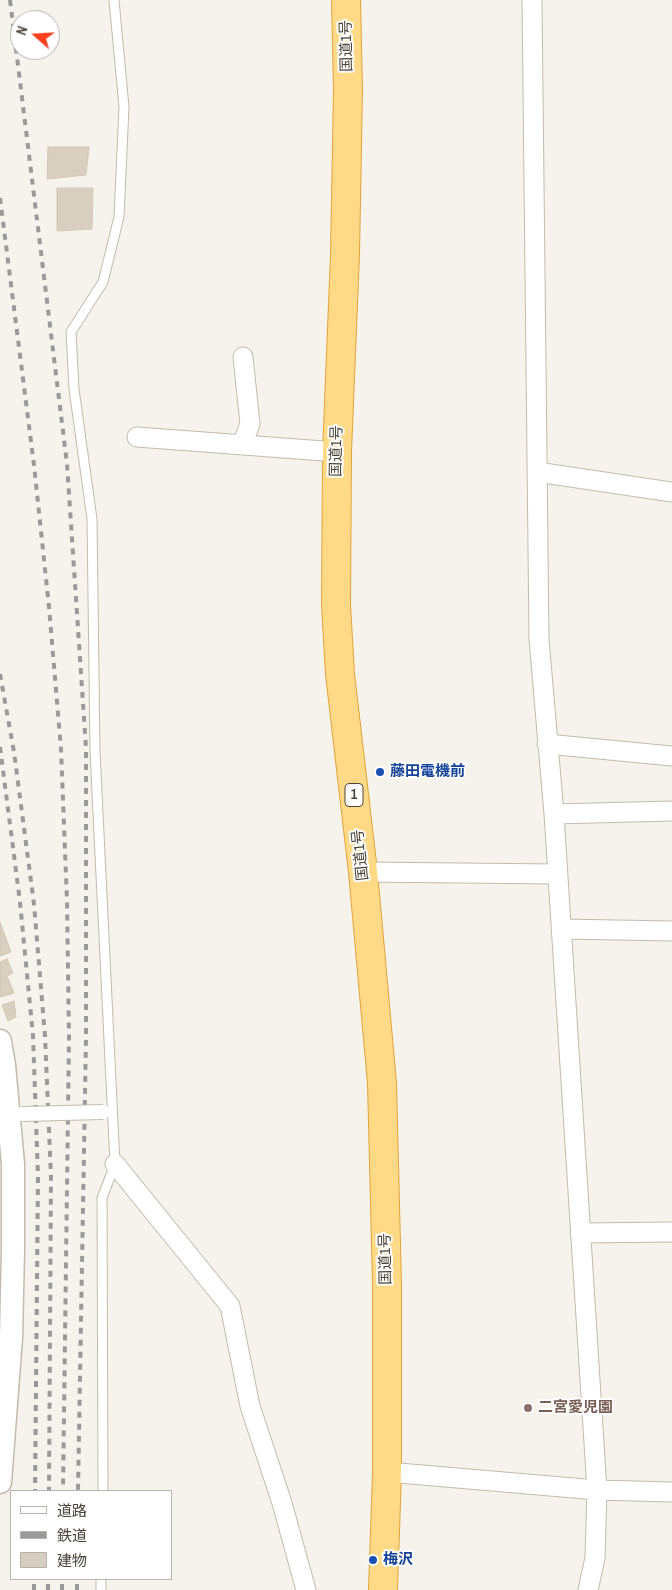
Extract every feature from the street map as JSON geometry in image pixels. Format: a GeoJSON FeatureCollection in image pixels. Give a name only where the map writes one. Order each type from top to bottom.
{"type":"FeatureCollection","features":[{"type":"Feature","properties":{"kind":"highway","name":"国道1号"},"geometry":{"type":"LineString","coordinates":[[346,0],[348,89],[345,255],[336,452],[336,605],[340,674],[363,872],[382,1083],[387,1285],[387,1472],[383,1590]]}},
{"type":"Feature","properties":{"kind":"street"},"geometry":{"type":"LineString","coordinates":[[532,0],[539,639],[554,814],[597,1490],[595,1558],[588,1590]]}},
{"type":"Feature","properties":{"kind":"street"},"geometry":{"type":"LineString","coordinates":[[242,445],[250,424],[243,357]]}},
{"type":"Feature","properties":{"kind":"street"},"geometry":{"type":"LineString","coordinates":[[137,438],[336,452]]}},
{"type":"Feature","properties":{"kind":"street"},"geometry":{"type":"LineString","coordinates":[[537,472],[672,492]]}},
{"type":"Feature","properties":{"kind":"street"},"geometry":{"type":"LineString","coordinates":[[547,744],[672,756]]}},
{"type":"Feature","properties":{"kind":"street"},"geometry":{"type":"LineString","coordinates":[[554,814],[672,811]]}},
{"type":"Feature","properties":{"kind":"street"},"geometry":{"type":"LineString","coordinates":[[363,872],[557,874]]}},
{"type":"Feature","properties":{"kind":"street"},"geometry":{"type":"LineString","coordinates":[[561,929],[672,931]]}},
{"type":"Feature","properties":{"kind":"street"},"geometry":{"type":"LineString","coordinates":[[0,1041],[13,1164],[14,1250],[12,1338],[0,1482]]}},
{"type":"Feature","properties":{"kind":"street"},"geometry":{"type":"LineString","coordinates":[[22,1114],[103,1112]]}},
{"type":"Feature","properties":{"kind":"street"},"geometry":{"type":"LineString","coordinates":[[115,1164],[230,1306],[250,1406],[282,1503],[306,1590]]}},
{"type":"Feature","properties":{"kind":"street"},"geometry":{"type":"LineString","coordinates":[[580,1233],[672,1232]]}},
{"type":"Feature","properties":{"kind":"street"},"geometry":{"type":"LineString","coordinates":[[387,1472],[597,1490],[672,1492]]}},
{"type":"Feature","properties":{"kind":"lane"},"geometry":{"type":"LineString","coordinates":[[103,1490],[102,1198],[115,1164],[95,751],[92,519],[74,389],[71,332],[104,282],[119,217],[124,107],[114,0]]}},
{"type":"Feature","properties":{"kind":"building"},"geometry":{"type":"Polygon","coordinates":[[[48,147],[89,147],[86,175],[47,179],[48,147]]]}},
{"type":"Feature","properties":{"kind":"building"},"geometry":{"type":"Polygon","coordinates":[[[57,188],[93,188],[92,229],[57,231],[57,188]]]}},
{"type":"Feature","properties":{"kind":"building"},"geometry":{"type":"Polygon","coordinates":[[[0,922],[11,952],[0,956],[0,922]]]}},
{"type":"Feature","properties":{"kind":"building"},"geometry":{"type":"Polygon","coordinates":[[[7,959],[13,973],[7,976],[14,993],[0,997],[0,962],[7,959]]]}},
{"type":"Feature","properties":{"kind":"building"},"geometry":{"type":"Polygon","coordinates":[[[14,1001],[16,1017],[8,1021],[2,1005],[14,1001]]]}},
{"type":"Feature","properties":{"kind":"railway"},"geometry":{"type":"LineString","coordinates":[[10,0],[67,464],[86,748],[86,1037],[78,1490]]}},
{"type":"Feature","properties":{"kind":"railway"},"geometry":{"type":"LineString","coordinates":[[0,198],[34,465],[61,749],[67,901],[69,1037],[63,1490]]}},
{"type":"Feature","properties":{"kind":"railway"},"geometry":{"type":"LineString","coordinates":[[0,674],[14,752],[34,904],[45,1036],[51,1177],[49,1490]]}},
{"type":"Feature","properties":{"kind":"railway"},"geometry":{"type":"LineString","coordinates":[[0,747],[20,902],[33,1036],[38,1176],[35,1490]]}},
{"type":"Feature","properties":{"kind":"railway"},"geometry":{"type":"LineString","coordinates":[[34,1580],[34,1590]]}},
{"type":"Feature","properties":{"kind":"railway"},"geometry":{"type":"LineString","coordinates":[[48,1580],[48,1590]]}},
{"type":"Feature","properties":{"kind":"railway"},"geometry":{"type":"LineString","coordinates":[[62,1580],[62,1590]]}},
{"type":"Feature","properties":{"kind":"railway"},"geometry":{"type":"LineString","coordinates":[[77,1580],[77,1590]]}},
{"type":"Feature","properties":{"kind":"place","name":"藤田電機前"},"geometry":{"type":"Point","coordinates":[380,772]}},
{"type":"Feature","properties":{"kind":"place","name":"二宮愛児園"},"geometry":{"type":"Point","coordinates":[528,1408]}},
{"type":"Feature","properties":{"kind":"place","name":"梅沢"},"geometry":{"type":"Point","coordinates":[373,1560]}}]}
